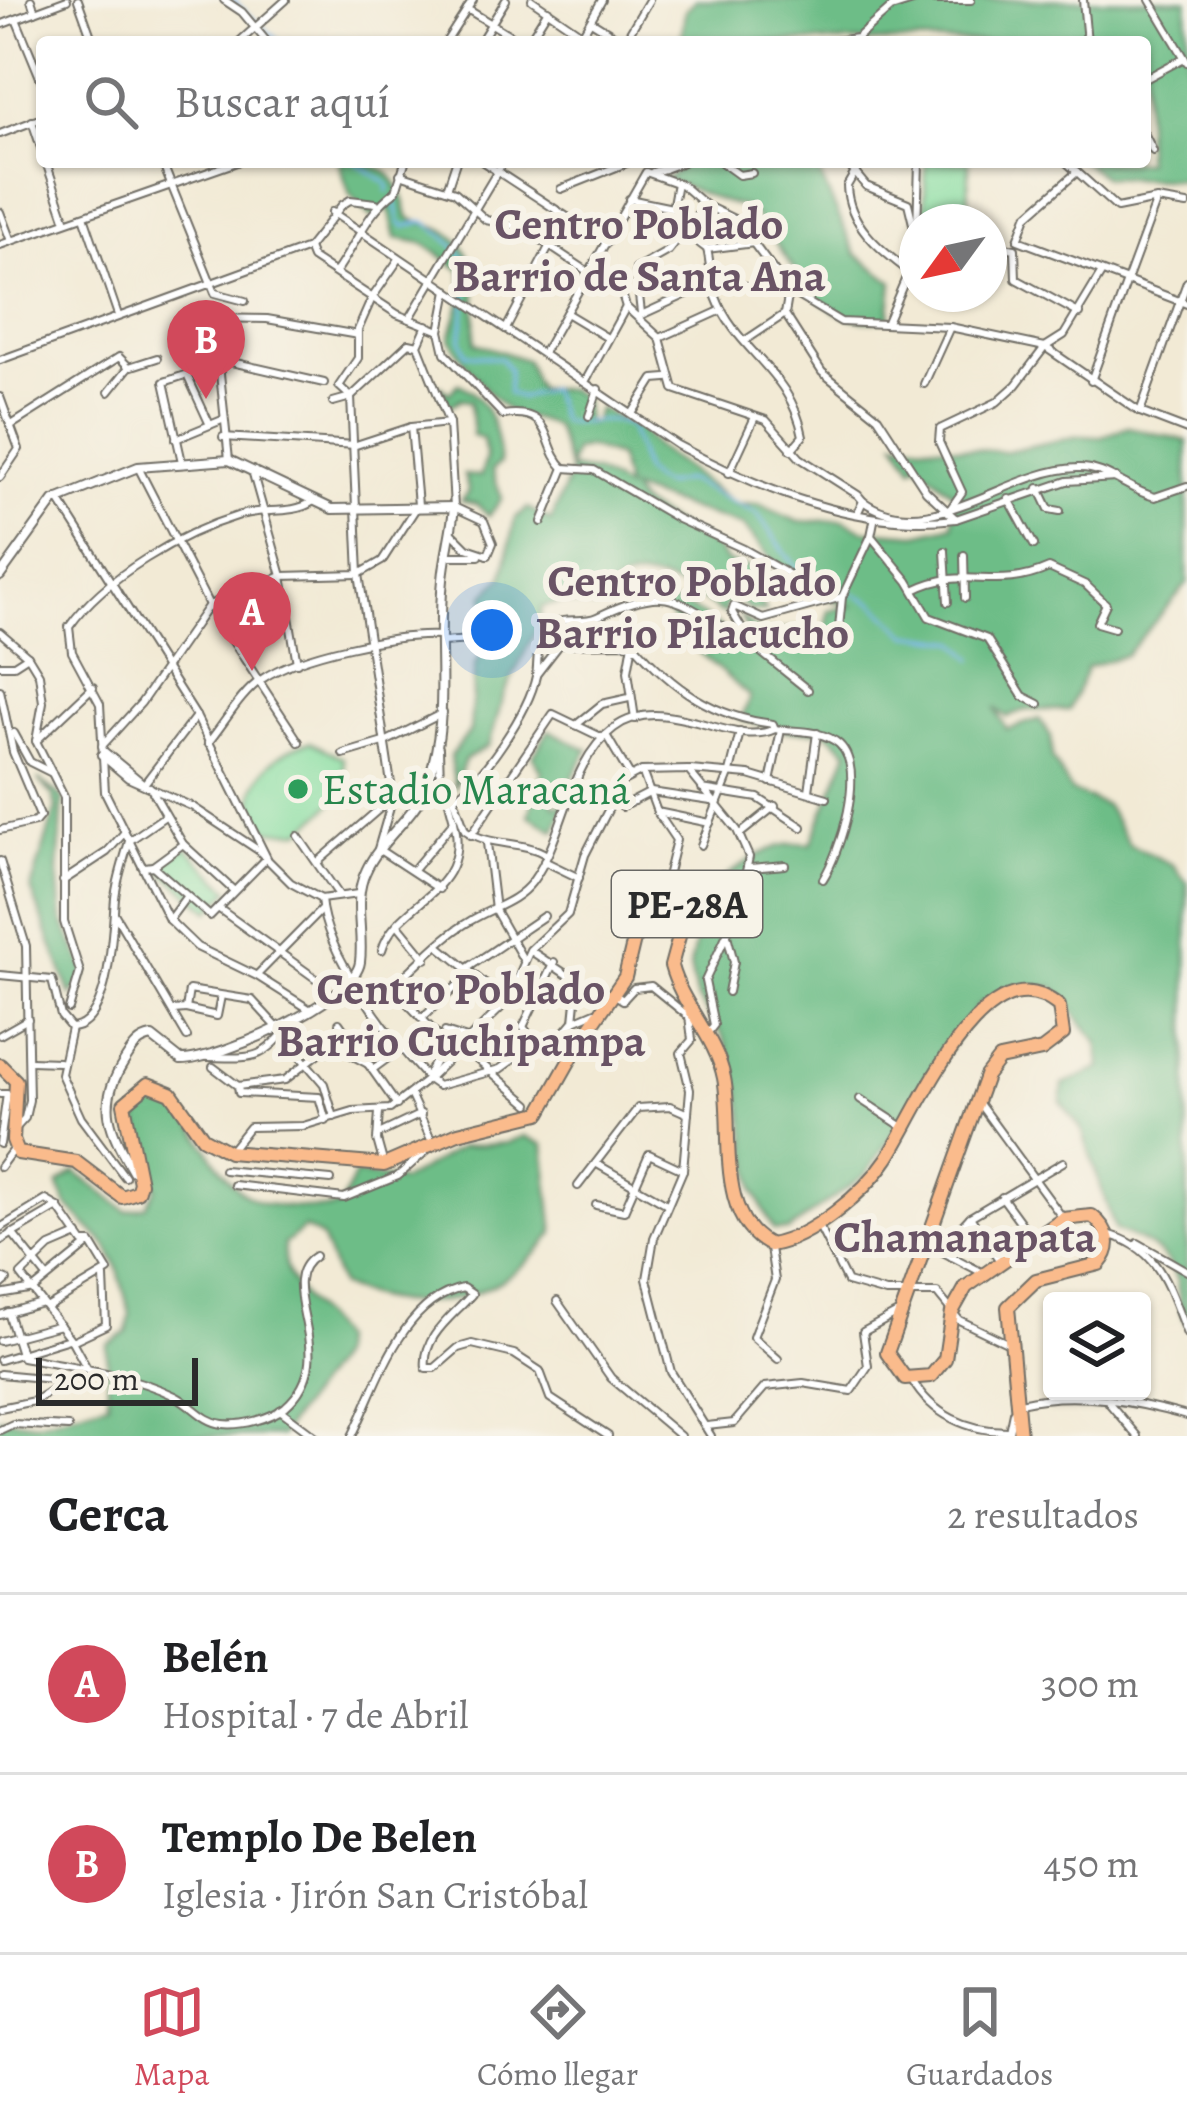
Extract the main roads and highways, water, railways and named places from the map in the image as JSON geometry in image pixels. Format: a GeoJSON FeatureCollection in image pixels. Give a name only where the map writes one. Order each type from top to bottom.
{"type":"FeatureCollection","features":[{"type":"Feature","properties":{"kind":"highway","name":"PE-28A"},"geometry":{"type":"LineString","coordinates":[[5,1149],[29,1158],[76,1162],[122,1197],[137,1192],[140,1183],[123,1113],[128,1097],[142,1086],[154,1084],[172,1093],[203,1138],[230,1152],[384,1165],[541,1113],[580,1042],[626,977],[646,890],[666,881],[686,897],[671,966],[724,1076],[741,1214],[754,1234],[770,1244],[784,1243],[863,1188],[906,1129],[957,1039],[980,1011],[1025,996],[1057,1004],[1065,1026],[1059,1039],[1042,1050],[999,1059],[976,1099],[886,1353],[896,1371],[911,1380],[940,1368],[961,1293],[1063,1220],[1092,1216],[1107,1234],[1109,1246],[1099,1264],[1036,1280],[1012,1298],[1006,1314],[1015,1404],[1012,1434]]}},
{"type":"Feature","properties":{"kind":"highway"},"geometry":{"type":"LineString","coordinates":[[0,1065],[16,1081],[14,1130],[5,1149]]}},
{"type":"Feature","properties":{"kind":"waterway"},"geometry":{"type":"LineString","coordinates":[[232,0],[273,36]]}},
{"type":"Feature","properties":{"kind":"waterway"},"geometry":{"type":"LineString","coordinates":[[364,168],[388,184],[388,191]]}},
{"type":"Feature","properties":{"kind":"waterway"},"geometry":{"type":"LineString","coordinates":[[395,198],[400,223],[405,227],[423,221],[428,224],[470,266],[461,340],[466,354],[501,359],[509,370],[508,393],[520,398],[550,389],[561,421],[613,421],[630,427],[644,472],[653,480],[663,485],[687,480],[757,514],[796,567],[874,603],[907,634],[956,641],[974,659]]}},
{"type":"Feature","properties":{"kind":"place","name":"Templo De Belen"},"geometry":{"type":"Point","coordinates":[206,399]}},
{"type":"Feature","properties":{"kind":"place","name":"Belén"},"geometry":{"type":"Point","coordinates":[252,671]}},
{"type":"Feature","properties":{"kind":"place","name":"Estadio Maracaná"},"geometry":{"type":"Point","coordinates":[298,789]}},
{"type":"Feature","properties":{"kind":"district","name":"Centro Poblado Barrio de Santa Ana"},"geometry":{"type":"Point","coordinates":[639,249]}},
{"type":"Feature","properties":{"kind":"district","name":"Centro Poblado Barrio Pilacucho"},"geometry":{"type":"Point","coordinates":[692,606]}},
{"type":"Feature","properties":{"kind":"district","name":"Centro Poblado Barrio Cuchipampa"},"geometry":{"type":"Point","coordinates":[461,1014]}},
{"type":"Feature","properties":{"kind":"district","name":"Chamanapata"},"geometry":{"type":"Point","coordinates":[965,1236]}}]}
